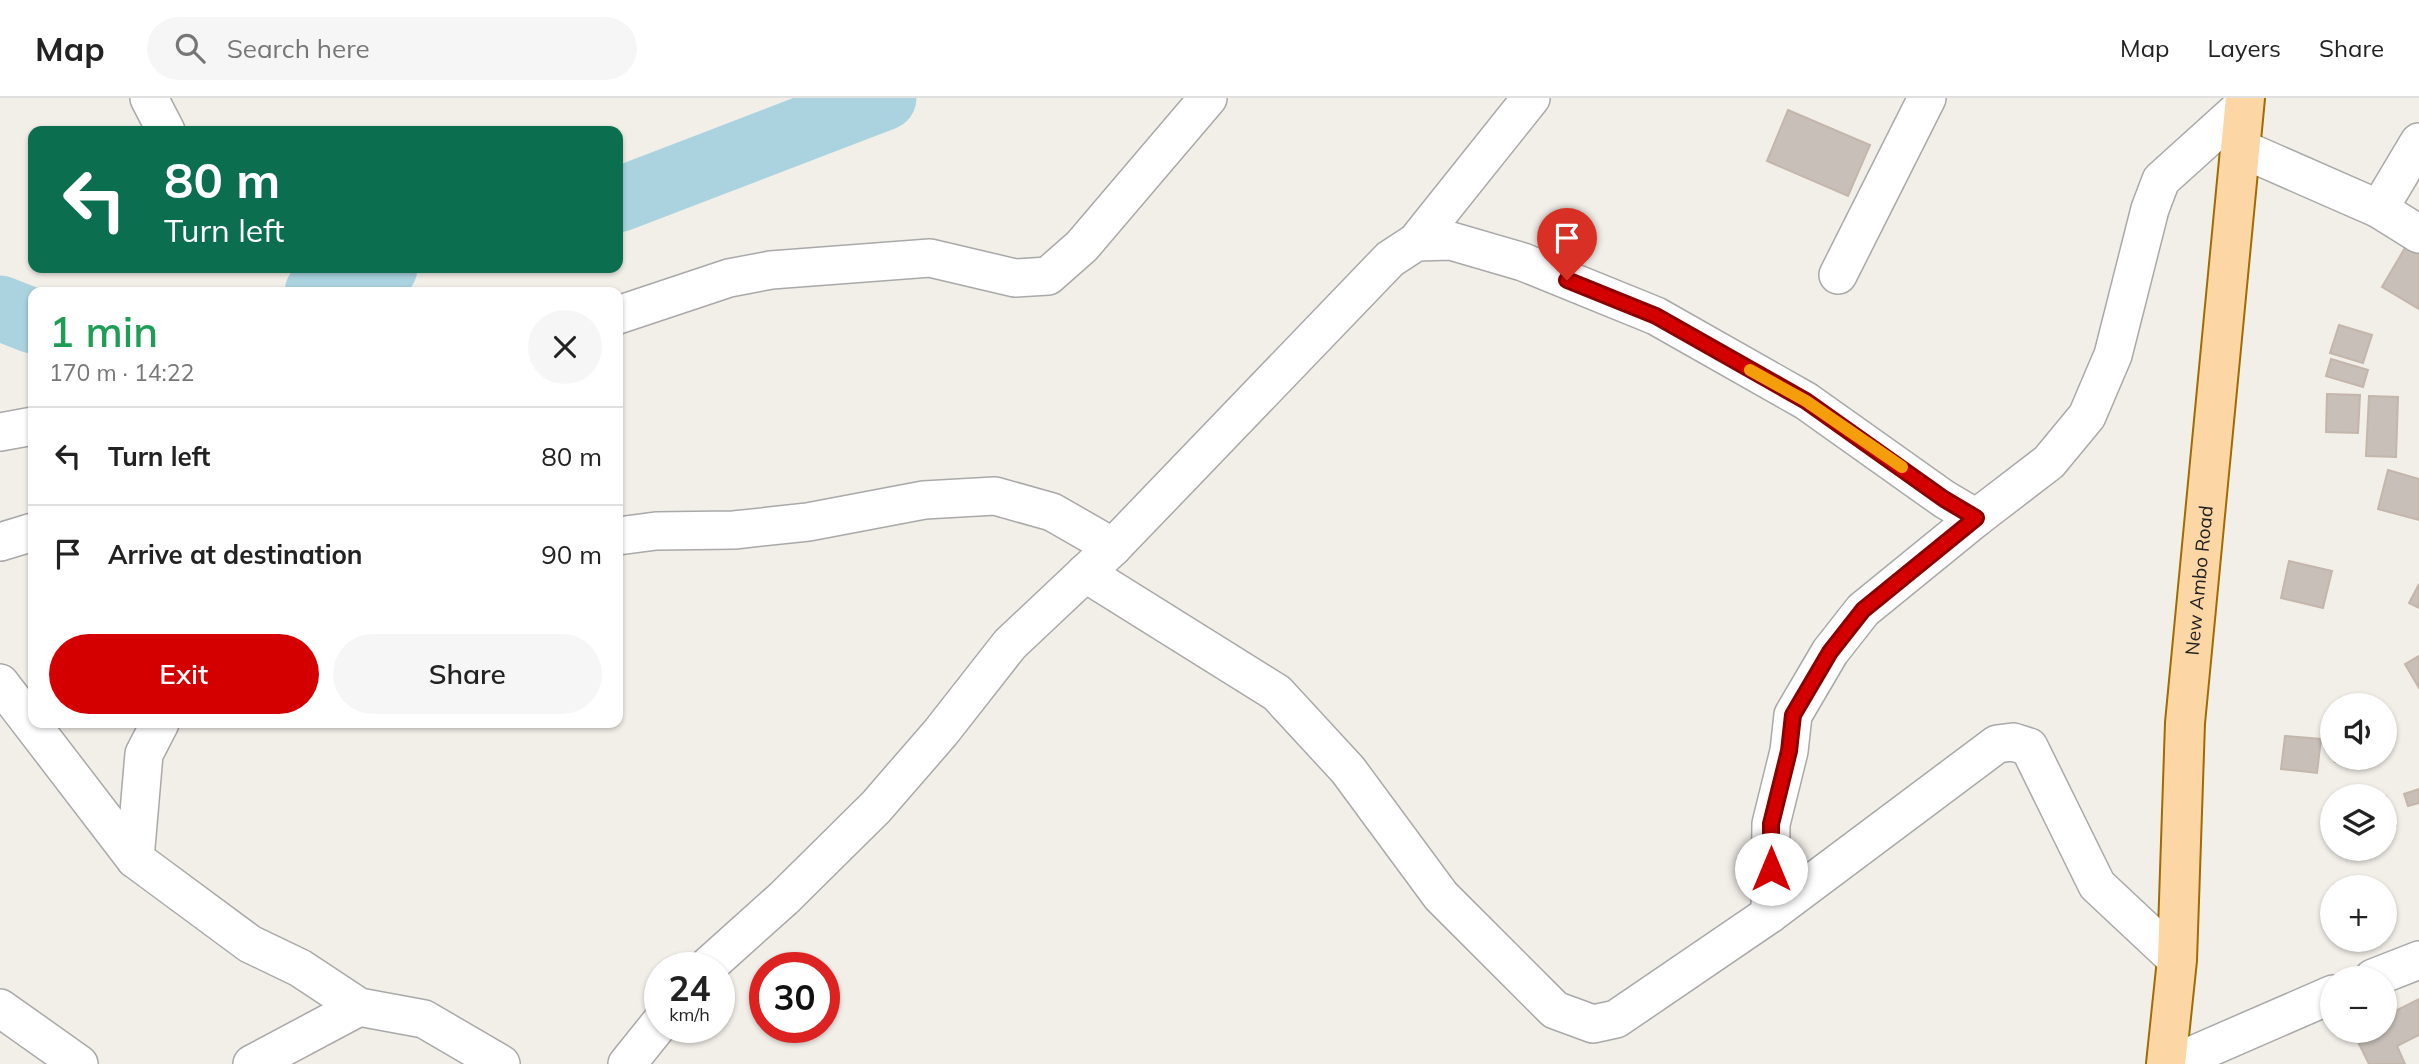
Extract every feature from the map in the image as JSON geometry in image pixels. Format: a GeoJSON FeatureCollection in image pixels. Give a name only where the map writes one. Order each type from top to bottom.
{"type":"FeatureCollection","features":[{"type":"Feature","properties":{"kind":"main road","name":"New Ambo Road"},"geometry":{"type":"LineString","coordinates":[[2166,1064],[2177,960],[2185,723],[2244,101]]}},
{"type":"Feature","properties":{"kind":"street"},"geometry":{"type":"LineString","coordinates":[[149,98],[163,126]]}},
{"type":"Feature","properties":{"kind":"street"},"geometry":{"type":"LineString","coordinates":[[623,313],[729,278],[771,271],[930,258],[1015,278],[1048,276],[1082,246],[1208,98]]}},
{"type":"Feature","properties":{"kind":"street"},"geometry":{"type":"LineString","coordinates":[[724,952],[784,898],[876,807],[941,732],[1010,644],[1113,547],[1390,259],[1416,242],[1531,98]]}},
{"type":"Feature","properties":{"kind":"street"},"geometry":{"type":"LineString","coordinates":[[1838,275],[1927,98]]}},
{"type":"Feature","properties":{"kind":"street"},"geometry":{"type":"LineString","coordinates":[[1770,914],[1771,824],[1789,751],[1793,715],[1830,652],[1863,610],[2049,462],[2087,416],[2113,355],[2150,209],[2161,180],[2244,101]]}},
{"type":"Feature","properties":{"kind":"street"},"geometry":{"type":"LineString","coordinates":[[2379,209],[2419,142]]}},
{"type":"Feature","properties":{"kind":"street"},"geometry":{"type":"LineString","coordinates":[[2240,148],[2379,209],[2419,234]]}},
{"type":"Feature","properties":{"kind":"street"},"geometry":{"type":"LineString","coordinates":[[1416,242],[1451,241],[1523,262],[1656,316],[1806,401],[1944,499],[1976,518]]}},
{"type":"Feature","properties":{"kind":"street"},"geometry":{"type":"LineString","coordinates":[[0,432],[28,427]]}},
{"type":"Feature","properties":{"kind":"street"},"geometry":{"type":"LineString","coordinates":[[623,535],[656,531],[747,529],[808,522],[925,500],[995,496],[1052,512],[1113,547]]}},
{"type":"Feature","properties":{"kind":"street"},"geometry":{"type":"LineString","coordinates":[[0,542],[28,534]]}},
{"type":"Feature","properties":{"kind":"street"},"geometry":{"type":"LineString","coordinates":[[1085,573],[1277,693],[1349,770],[1441,896],[1555,1010],[1593,1024],[1615,1019],[1770,914],[1997,744],[2013,742],[2029,747],[2097,885],[2177,960]]}},
{"type":"Feature","properties":{"kind":"street"},"geometry":{"type":"LineString","coordinates":[[0,683],[28,720]]}},
{"type":"Feature","properties":{"kind":"street"},"geometry":{"type":"LineString","coordinates":[[35,728],[135,859],[250,944],[300,968],[359,1007],[424,1019],[501,1064]]}},
{"type":"Feature","properties":{"kind":"street"},"geometry":{"type":"LineString","coordinates":[[135,859],[144,754],[157,728]]}},
{"type":"Feature","properties":{"kind":"street"},"geometry":{"type":"LineString","coordinates":[[2397,969],[2419,960]]}},
{"type":"Feature","properties":{"kind":"street"},"geometry":{"type":"LineString","coordinates":[[2172,1064],[2320,1000]]}},
{"type":"Feature","properties":{"kind":"street"},"geometry":{"type":"LineString","coordinates":[[252,1064],[359,1007]]}},
{"type":"Feature","properties":{"kind":"street"},"geometry":{"type":"LineString","coordinates":[[0,1008],[79,1064]]}},
{"type":"Feature","properties":{"kind":"street"},"geometry":{"type":"LineString","coordinates":[[627,1064],[644,1043]]}},
{"type":"Feature","properties":{"kind":"building"},"geometry":{"type":"Polygon","coordinates":[[[1788,110],[1870,145],[1848,196],[1767,161],[1788,110]]]}},
{"type":"Feature","properties":{"kind":"building"},"geometry":{"type":"Polygon","coordinates":[[[2416,229],[2419,231],[2419,309],[2382,287],[2416,229]]]}},
{"type":"Feature","properties":{"kind":"building"},"geometry":{"type":"Polygon","coordinates":[[[2339,325],[2372,335],[2363,363],[2330,353],[2339,325]]]}},
{"type":"Feature","properties":{"kind":"building"},"geometry":{"type":"Polygon","coordinates":[[[2331,359],[2368,370],[2363,387],[2326,376],[2331,359]]]}},
{"type":"Feature","properties":{"kind":"building"},"geometry":{"type":"Polygon","coordinates":[[[2327,394],[2360,395],[2358,433],[2326,432],[2327,394]]]}},
{"type":"Feature","properties":{"kind":"building"},"geometry":{"type":"Polygon","coordinates":[[[2369,396],[2398,397],[2396,457],[2366,456],[2369,396]]]}},
{"type":"Feature","properties":{"kind":"building"},"geometry":{"type":"Polygon","coordinates":[[[2388,470],[2419,479],[2419,520],[2378,509],[2388,470]]]}},
{"type":"Feature","properties":{"kind":"building"},"geometry":{"type":"Polygon","coordinates":[[[2289,561],[2332,571],[2323,608],[2281,598],[2289,561]]]}},
{"type":"Feature","properties":{"kind":"building"},"geometry":{"type":"Polygon","coordinates":[[[2419,584],[2419,608],[2409,603],[2419,584]]]}},
{"type":"Feature","properties":{"kind":"building"},"geometry":{"type":"Polygon","coordinates":[[[2419,656],[2419,688],[2405,664],[2419,656]]]}},
{"type":"Feature","properties":{"kind":"building"},"geometry":{"type":"Polygon","coordinates":[[[2285,736],[2320,739],[2317,773],[2281,769],[2285,736]]]}},
{"type":"Feature","properties":{"kind":"building"},"geometry":{"type":"Polygon","coordinates":[[[2419,789],[2419,803],[2408,806],[2404,794],[2419,789]]]}},
{"type":"Feature","properties":{"kind":"building"},"geometry":{"type":"Polygon","coordinates":[[[2419,999],[2419,1035],[2397,1046],[2405,1064],[2369,1064],[2358,1043],[2397,1043],[2397,1010],[2419,999]]]}},
{"type":"Feature","properties":{"kind":"waterway"},"geometry":{"type":"LineString","coordinates":[[623,198],[884,98]]}},
{"type":"Feature","properties":{"kind":"waterway"},"geometry":{"type":"LineString","coordinates":[[331,287],[371,273]]}},
{"type":"Feature","properties":{"kind":"waterway"},"geometry":{"type":"LineString","coordinates":[[0,308],[28,319]]}},
{"type":"Feature","properties":{"kind":"slow traffic"},"geometry":{"type":"LineString","coordinates":[[1750,370],[1806,401],[1902,467]]}},
{"type":"Feature","properties":{"kind":"route"},"geometry":{"type":"LineString","coordinates":[[1567,280],[1656,316],[1806,401],[1944,499],[1976,518],[1863,610],[1830,652],[1793,715],[1789,751],[1771,824],[1771,869]]}}]}
